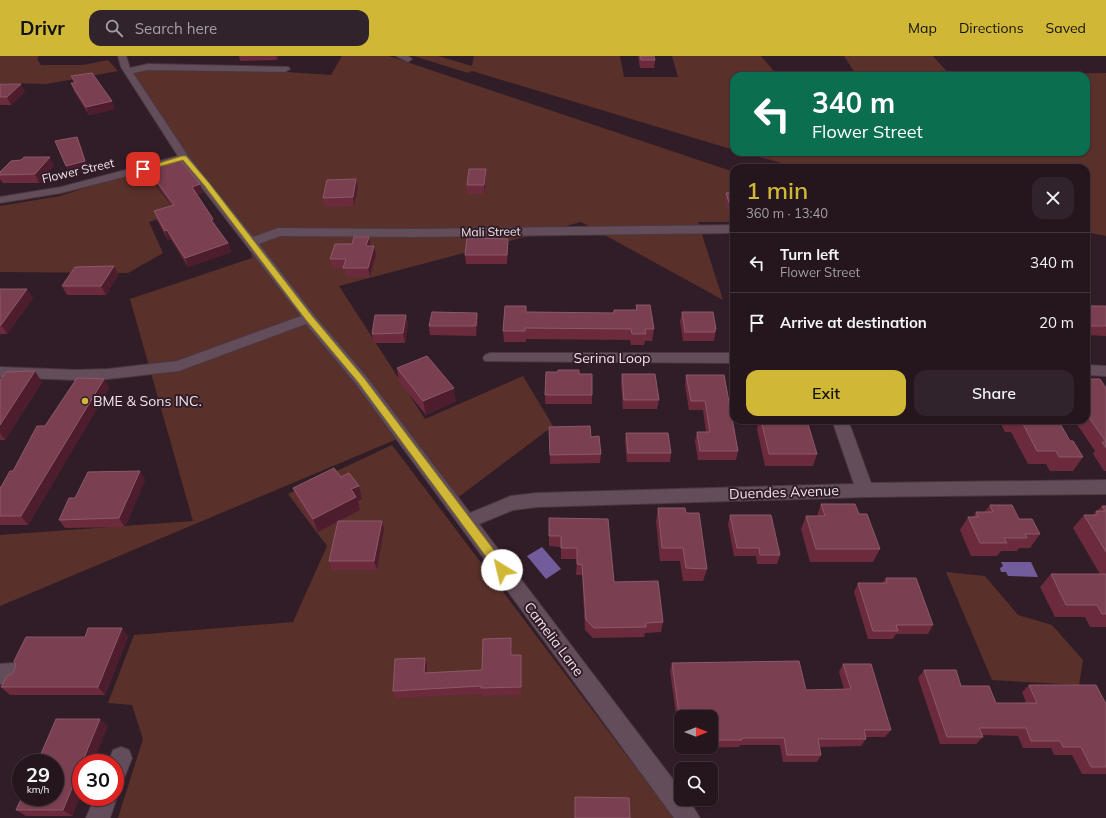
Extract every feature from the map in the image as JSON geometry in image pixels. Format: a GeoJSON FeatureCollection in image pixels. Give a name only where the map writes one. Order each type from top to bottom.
{"type":"FeatureCollection","features":[{"type":"Feature","properties":{"kind":"street","name":"Camelia Lane"},"geometry":{"type":"LineString","coordinates":[[122,56],[128,71],[184,158],[206,184],[309,318],[361,380],[688,818]]}},
{"type":"Feature","properties":{"kind":"street"},"geometry":{"type":"LineString","coordinates":[[128,71],[148,67],[285,69]]}},
{"type":"Feature","properties":{"kind":"street","name":"Flower Street"},"geometry":{"type":"LineString","coordinates":[[0,200],[61,190],[184,158]]}},
{"type":"Feature","properties":{"kind":"street","name":"Mali Street"},"geometry":{"type":"LineString","coordinates":[[250,243],[278,232],[420,233],[730,229]]}},
{"type":"Feature","properties":{"kind":"street"},"geometry":{"type":"LineString","coordinates":[[0,372],[76,375],[108,374],[179,366],[309,318]]}},
{"type":"Feature","properties":{"kind":"street","name":"Serina Loop"},"geometry":{"type":"LineString","coordinates":[[490,358],[730,358]]}},
{"type":"Feature","properties":{"kind":"street"},"geometry":{"type":"LineString","coordinates":[[1090,370],[1106,371]]}},
{"type":"Feature","properties":{"kind":"street"},"geometry":{"type":"LineString","coordinates":[[841,424],[865,490]]}},
{"type":"Feature","properties":{"kind":"street","name":"Duendes Avenue"},"geometry":{"type":"LineString","coordinates":[[467,522],[511,503],[537,500],[865,490],[1106,487]]}},
{"type":"Feature","properties":{"kind":"street"},"geometry":{"type":"LineString","coordinates":[[98,818],[103,806]]}},
{"type":"Feature","properties":{"kind":"shaded area"},"geometry":{"type":"Polygon","coordinates":[[[0,56],[39,56],[37,59],[41,65],[83,65],[108,60],[118,71],[47,84],[0,83],[0,56]]]}},
{"type":"Feature","properties":{"kind":"shaded area"},"geometry":{"type":"Polygon","coordinates":[[[342,56],[389,56],[730,171],[730,222],[698,222],[723,300],[581,222],[339,286],[425,419],[523,376],[553,426],[452,502],[402,437],[0,606],[0,535],[193,521],[130,299],[252,258],[250,243],[128,71],[140,68],[229,68],[331,75],[342,56]]]}},
{"type":"Feature","properties":{"kind":"shaded area"},"geometry":{"type":"Polygon","coordinates":[[[414,56],[438,56],[472,66],[474,56],[620,56],[624,77],[678,77],[672,56],[761,56],[775,72],[730,72],[730,149],[472,71],[468,73],[414,56]]]}},
{"type":"Feature","properties":{"kind":"shaded area"},"geometry":{"type":"Polygon","coordinates":[[[844,56],[933,56],[947,72],[854,72],[844,56]]]}},
{"type":"Feature","properties":{"kind":"shaded area"},"geometry":{"type":"Polygon","coordinates":[[[1090,73],[1106,73],[1106,236],[1090,233],[1090,164],[785,164],[756,156],[1090,156],[1090,73]]]}},
{"type":"Feature","properties":{"kind":"shaded area"},"geometry":{"type":"Polygon","coordinates":[[[143,169],[177,213],[149,222],[163,253],[128,273],[0,272],[0,206],[60,196],[143,169]]]}},
{"type":"Feature","properties":{"kind":"shaded area"},"geometry":{"type":"Polygon","coordinates":[[[392,445],[674,818],[118,818],[122,806],[124,806],[124,799],[143,739],[132,705],[108,703],[134,635],[293,622],[327,546],[288,494],[392,445]]]}},
{"type":"Feature","properties":{"kind":"shaded area"},"geometry":{"type":"Polygon","coordinates":[[[542,547],[561,569],[546,579],[527,556],[542,547]]]}},
{"type":"Feature","properties":{"kind":"shaded area"},"geometry":{"type":"Polygon","coordinates":[[[1001,562],[1031,562],[1038,577],[1008,576],[1006,572],[1001,572],[1000,568],[1003,566],[1001,562]]]}},
{"type":"Feature","properties":{"kind":"shaded area"},"geometry":{"type":"Polygon","coordinates":[[[946,572],[985,576],[1018,615],[1052,625],[1083,660],[1079,685],[992,680],[946,572]]]}},
{"type":"Feature","properties":{"kind":"building"},"geometry":{"type":"Polygon","coordinates":[[[640,56],[654,56],[655,60],[641,60],[640,56]]]}},
{"type":"Feature","properties":{"kind":"building"},"geometry":{"type":"Polygon","coordinates":[[[92,73],[112,101],[86,107],[71,83],[76,83],[71,76],[92,73]]]}},
{"type":"Feature","properties":{"kind":"building"},"geometry":{"type":"Polygon","coordinates":[[[0,84],[21,84],[7,97],[0,97],[0,84]]]}},
{"type":"Feature","properties":{"kind":"building"},"geometry":{"type":"Polygon","coordinates":[[[77,137],[85,161],[66,166],[55,141],[77,137]]]}},
{"type":"Feature","properties":{"kind":"building"},"geometry":{"type":"Polygon","coordinates":[[[24,157],[50,157],[35,174],[0,175],[0,172],[11,161],[21,160],[24,157]]]}},
{"type":"Feature","properties":{"kind":"building"},"geometry":{"type":"Polygon","coordinates":[[[179,159],[200,184],[192,187],[213,219],[211,220],[228,243],[185,258],[167,230],[165,231],[154,211],[174,205],[147,168],[179,159]]]}},
{"type":"Feature","properties":{"kind":"building"},"geometry":{"type":"Polygon","coordinates":[[[469,169],[486,169],[484,185],[467,185],[469,169]]]}},
{"type":"Feature","properties":{"kind":"building"},"geometry":{"type":"Polygon","coordinates":[[[356,179],[353,197],[323,198],[327,180],[356,179]]]}},
{"type":"Feature","properties":{"kind":"building"},"geometry":{"type":"Polygon","coordinates":[[[726,193],[730,193],[730,205],[726,193]]]}},
{"type":"Feature","properties":{"kind":"building"},"geometry":{"type":"Polygon","coordinates":[[[354,237],[369,237],[366,246],[374,246],[368,268],[343,268],[346,259],[330,259],[335,244],[352,244],[354,237]]]}},
{"type":"Feature","properties":{"kind":"building"},"geometry":{"type":"Polygon","coordinates":[[[467,238],[508,239],[507,255],[465,255],[467,238]]]}},
{"type":"Feature","properties":{"kind":"building"},"geometry":{"type":"Polygon","coordinates":[[[114,266],[101,286],[62,286],[75,267],[114,266]]]}},
{"type":"Feature","properties":{"kind":"building"},"geometry":{"type":"Polygon","coordinates":[[[0,289],[27,289],[1,325],[0,325],[0,289]]]}},
{"type":"Feature","properties":{"kind":"building"},"geometry":{"type":"Polygon","coordinates":[[[636,305],[650,305],[654,329],[645,329],[646,334],[632,334],[631,329],[525,328],[525,331],[503,331],[505,306],[526,306],[526,312],[614,313],[614,310],[637,310],[636,305]]]}},
{"type":"Feature","properties":{"kind":"building"},"geometry":{"type":"Polygon","coordinates":[[[1090,306],[1106,306],[1106,326],[1090,326],[1090,306]]]}},
{"type":"Feature","properties":{"kind":"building"},"geometry":{"type":"Polygon","coordinates":[[[432,312],[477,313],[476,326],[429,326],[432,312]]]}},
{"type":"Feature","properties":{"kind":"building"},"geometry":{"type":"Polygon","coordinates":[[[682,312],[713,312],[716,329],[715,332],[685,332],[682,312]]]}},
{"type":"Feature","properties":{"kind":"building"},"geometry":{"type":"Polygon","coordinates":[[[375,315],[406,315],[403,333],[372,334],[375,315]]]}},
{"type":"Feature","properties":{"kind":"building"},"geometry":{"type":"Polygon","coordinates":[[[427,356],[454,388],[423,401],[397,368],[427,356]]]}},
{"type":"Feature","properties":{"kind":"building"},"geometry":{"type":"Polygon","coordinates":[[[558,370],[579,370],[579,374],[592,374],[592,395],[545,395],[546,372],[558,372],[558,370]]]}},
{"type":"Feature","properties":{"kind":"building"},"geometry":{"type":"Polygon","coordinates":[[[35,371],[0,425],[0,380],[6,372],[35,371]]]}},
{"type":"Feature","properties":{"kind":"building"},"geometry":{"type":"Polygon","coordinates":[[[622,374],[655,374],[659,400],[624,400],[622,374]]]}},
{"type":"Feature","properties":{"kind":"building"},"geometry":{"type":"Polygon","coordinates":[[[686,375],[724,375],[730,408],[730,424],[733,424],[738,451],[700,451],[697,432],[710,432],[705,401],[691,401],[686,375]]]}},
{"type":"Feature","properties":{"kind":"building"},"geometry":{"type":"Polygon","coordinates":[[[77,378],[104,379],[21,516],[0,516],[0,487],[10,471],[13,471],[37,426],[45,426],[77,378]]]}},
{"type":"Feature","properties":{"kind":"building"},"geometry":{"type":"Polygon","coordinates":[[[1090,379],[1100,379],[1106,388],[1106,442],[1090,419],[1090,379]]]}},
{"type":"Feature","properties":{"kind":"building"},"geometry":{"type":"Polygon","coordinates":[[[762,424],[808,424],[817,454],[769,454],[762,424]]]}},
{"type":"Feature","properties":{"kind":"building"},"geometry":{"type":"Polygon","coordinates":[[[1023,424],[1060,424],[1070,441],[1073,441],[1083,457],[1059,457],[1056,451],[1037,451],[1023,424]]]}},
{"type":"Feature","properties":{"kind":"building"},"geometry":{"type":"Polygon","coordinates":[[[590,426],[591,437],[599,436],[601,454],[550,455],[549,427],[590,426]]]}},
{"type":"Feature","properties":{"kind":"building"},"geometry":{"type":"Polygon","coordinates":[[[626,433],[668,433],[671,453],[628,453],[626,433]]]}},
{"type":"Feature","properties":{"kind":"building"},"geometry":{"type":"Polygon","coordinates":[[[1102,442],[1106,442],[1106,448],[1102,442]]]}},
{"type":"Feature","properties":{"kind":"building"},"geometry":{"type":"Polygon","coordinates":[[[334,468],[341,477],[349,473],[359,486],[351,489],[356,497],[313,519],[293,488],[334,468]]]}},
{"type":"Feature","properties":{"kind":"building"},"geometry":{"type":"Polygon","coordinates":[[[140,471],[119,518],[59,520],[69,498],[75,498],[88,472],[140,471]]]}},
{"type":"Feature","properties":{"kind":"building"},"geometry":{"type":"Polygon","coordinates":[[[821,504],[855,504],[859,514],[867,514],[880,549],[816,549],[806,516],[825,516],[821,504]]]}},
{"type":"Feature","properties":{"kind":"building"},"geometry":{"type":"Polygon","coordinates":[[[990,505],[1012,505],[1019,519],[1032,519],[1040,534],[1025,534],[1027,538],[1004,538],[1007,543],[980,543],[968,517],[978,517],[976,512],[993,512],[990,505]]]}},
{"type":"Feature","properties":{"kind":"building"},"geometry":{"type":"Polygon","coordinates":[[[1102,506],[1106,506],[1106,552],[1084,515],[1098,515],[1096,511],[1105,511],[1102,506]]]}},
{"type":"Feature","properties":{"kind":"building"},"geometry":{"type":"Polygon","coordinates":[[[658,508],[685,508],[686,513],[699,513],[707,569],[686,568],[683,548],[662,548],[658,508]]]}},
{"type":"Feature","properties":{"kind":"building"},"geometry":{"type":"Polygon","coordinates":[[[730,515],[771,515],[780,555],[760,555],[759,548],[737,548],[730,515]]]}},
{"type":"Feature","properties":{"kind":"building"},"geometry":{"type":"Polygon","coordinates":[[[549,518],[608,519],[614,582],[658,581],[663,622],[646,623],[646,627],[594,628],[586,620],[582,565],[577,564],[577,548],[561,548],[561,536],[549,536],[549,518]]]}},
{"type":"Feature","properties":{"kind":"building"},"geometry":{"type":"Polygon","coordinates":[[[338,521],[382,521],[374,561],[329,561],[338,521]]]}},
{"type":"Feature","properties":{"kind":"building"},"geometry":{"type":"Polygon","coordinates":[[[1051,574],[1106,574],[1106,614],[1102,614],[1097,605],[1066,605],[1051,574]]]}},
{"type":"Feature","properties":{"kind":"building"},"geometry":{"type":"Polygon","coordinates":[[[886,578],[916,578],[933,625],[896,625],[898,631],[873,631],[858,583],[887,583],[886,578]]]}},
{"type":"Feature","properties":{"kind":"building"},"geometry":{"type":"Polygon","coordinates":[[[88,628],[122,628],[98,687],[1,687],[7,676],[13,673],[16,666],[14,661],[26,637],[85,637],[88,628]]]}},
{"type":"Feature","properties":{"kind":"building"},"geometry":{"type":"Polygon","coordinates":[[[511,638],[511,655],[521,655],[521,687],[481,688],[481,686],[393,691],[395,659],[425,658],[424,673],[482,670],[483,639],[511,638]]]}},
{"type":"Feature","properties":{"kind":"building"},"geometry":{"type":"Polygon","coordinates":[[[799,661],[806,690],[851,689],[843,664],[871,664],[891,730],[864,730],[866,739],[818,739],[821,755],[787,755],[784,738],[742,738],[742,740],[718,740],[718,710],[678,710],[672,663],[799,661]]]}},
{"type":"Feature","properties":{"kind":"building"},"geometry":{"type":"Polygon","coordinates":[[[924,670],[956,670],[961,686],[989,686],[996,703],[1037,703],[1029,685],[1096,685],[1106,704],[1106,767],[1091,767],[1081,747],[1063,747],[1060,741],[1031,741],[1026,728],[979,728],[983,737],[947,737],[924,670]]]}},
{"type":"Feature","properties":{"kind":"building"},"geometry":{"type":"Polygon","coordinates":[[[56,719],[100,719],[86,754],[72,754],[72,788],[63,810],[16,810],[18,806],[64,806],[64,754],[41,754],[56,719]]]}},
{"type":"Feature","properties":{"kind":"building"},"geometry":{"type":"Polygon","coordinates":[[[575,797],[629,798],[630,818],[575,818],[575,797]]]}},
{"type":"Feature","properties":{"kind":"place","name":"BME & Sons INC."},"geometry":{"type":"Point","coordinates":[85,401]}},
{"type":"Feature","properties":{"kind":"route"},"geometry":{"type":"LineString","coordinates":[[143,169],[184,158],[206,184],[309,318],[361,380],[502,570]]}}]}
